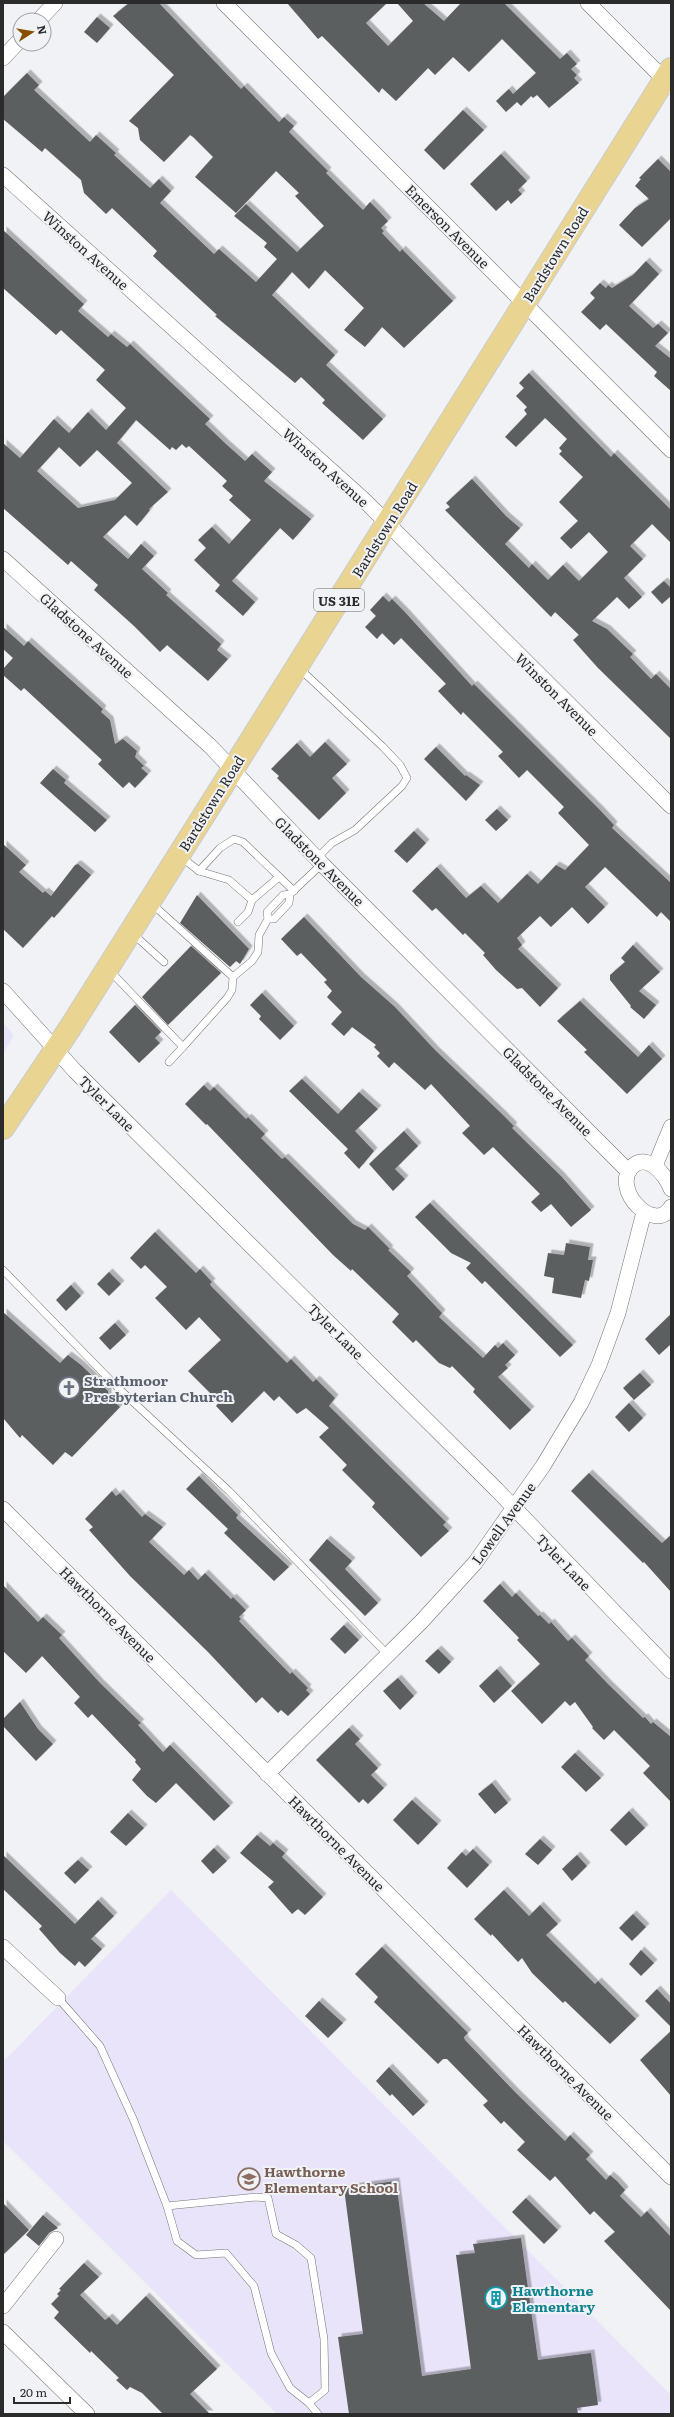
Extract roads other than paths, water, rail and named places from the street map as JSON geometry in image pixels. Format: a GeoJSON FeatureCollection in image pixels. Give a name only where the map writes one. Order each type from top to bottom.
{"type":"FeatureCollection","features":[{"type":"Feature","properties":{"kind":"main road","name":"Bardstown Road"},"geometry":{"type":"LineString","coordinates":[[3,1128],[150,902],[525,302],[669,78]]}},
{"type":"Feature","properties":{"kind":"street"},"geometry":{"type":"LineString","coordinates":[[47,12],[55,3]]}},
{"type":"Feature","properties":{"kind":"street","name":"Emerson Avenue"},"geometry":{"type":"LineString","coordinates":[[224,3],[525,302],[671,450]]}},
{"type":"Feature","properties":{"kind":"street"},"geometry":{"type":"LineString","coordinates":[[588,3],[669,78]]}},
{"type":"Feature","properties":{"kind":"street"},"geometry":{"type":"LineString","coordinates":[[3,58],[12,48]]}},
{"type":"Feature","properties":{"kind":"street","name":"Winston Avenue"},"geometry":{"type":"LineString","coordinates":[[3,175],[364,500],[671,806]]}},
{"type":"Feature","properties":{"kind":"street","name":"Gladstone Avenue"},"geometry":{"type":"LineString","coordinates":[[3,559],[233,769],[254,795],[628,1171]]}},
{"type":"Feature","properties":{"kind":"street","name":"Tyler Lane"},"geometry":{"type":"LineString","coordinates":[[3,991],[55,1049],[126,1123],[515,1508],[671,1671]]}},
{"type":"Feature","properties":{"kind":"street"},"geometry":{"type":"LineString","coordinates":[[655,1166],[671,1127]]}},
{"type":"Feature","properties":{"kind":"street"},"geometry":{"type":"LineString","coordinates":[[670,1211],[657,1216],[644,1212],[635,1204],[629,1193],[626,1182],[628,1171],[639,1163],[646,1162],[655,1166],[663,1173],[671,1189]]}},
{"type":"Feature","properties":{"kind":"street","name":"Lowell Avenue"},"geometry":{"type":"LineString","coordinates":[[267,1774],[388,1655],[475,1563],[515,1508],[581,1403],[599,1365],[618,1313],[644,1212]]}},
{"type":"Feature","properties":{"kind":"street","name":"Hawthorne Avenue"},"geometry":{"type":"LineString","coordinates":[[3,1509],[671,2177]]}},
{"type":"Feature","properties":{"kind":"street"},"geometry":{"type":"LineString","coordinates":[[3,1947],[58,1998]]}},
{"type":"Feature","properties":{"kind":"street"},"geometry":{"type":"LineString","coordinates":[[3,2306],[56,2239]]}},
{"type":"Feature","properties":{"kind":"street"},"geometry":{"type":"LineString","coordinates":[[3,2332],[87,2414]]}},
{"type":"Feature","properties":{"kind":"lane"},"geometry":{"type":"LineString","coordinates":[[169,1062],[227,998],[232,990],[233,977],[252,961],[258,952],[259,935],[268,919],[267,912],[283,895],[292,893],[332,844],[355,830],[402,786],[407,778],[400,765],[387,751],[298,666]]}},
{"type":"Feature","properties":{"kind":"lane"},"geometry":{"type":"LineString","coordinates":[[199,871],[220,848],[234,838],[243,842],[279,877],[292,893]]}},
{"type":"Feature","properties":{"kind":"lane"},"geometry":{"type":"LineString","coordinates":[[179,855],[199,871],[229,880],[252,900]]}},
{"type":"Feature","properties":{"kind":"lane"},"geometry":{"type":"LineString","coordinates":[[238,922],[248,912],[252,900],[279,877]]}},
{"type":"Feature","properties":{"kind":"lane"},"geometry":{"type":"LineString","coordinates":[[150,902],[233,977]]}},
{"type":"Feature","properties":{"kind":"lane"},"geometry":{"type":"LineString","coordinates":[[130,932],[164,962]]}},
{"type":"Feature","properties":{"kind":"lane"},"geometry":{"type":"LineString","coordinates":[[108,968],[183,1047]]}},
{"type":"Feature","properties":{"kind":"lane"},"geometry":{"type":"LineString","coordinates":[[3,1270],[116,1386],[229,1492],[388,1655]]}},
{"type":"Feature","properties":{"kind":"lane"},"geometry":{"type":"LineString","coordinates":[[58,1998],[100,2046],[134,2120],[168,2206],[177,2241],[196,2255],[226,2252],[254,2286],[271,2353],[290,2388],[309,2403],[318,2414]]}},
{"type":"Feature","properties":{"kind":"lane"},"geometry":{"type":"LineString","coordinates":[[168,2206],[256,2197],[268,2198],[276,2234],[296,2245],[311,2258],[324,2339],[325,2390],[309,2403]]}},
{"type":"Feature","properties":{"kind":"place","name":"Strathmoor Presbyterian Church"},"geometry":{"type":"Point","coordinates":[69,1388]}},
{"type":"Feature","properties":{"kind":"place","name":"Hawthorne Elementary School"},"geometry":{"type":"Point","coordinates":[249,2179]}},
{"type":"Feature","properties":{"kind":"place","name":"Hawthorne Elementary"},"geometry":{"type":"Point","coordinates":[496,2298]}}]}
